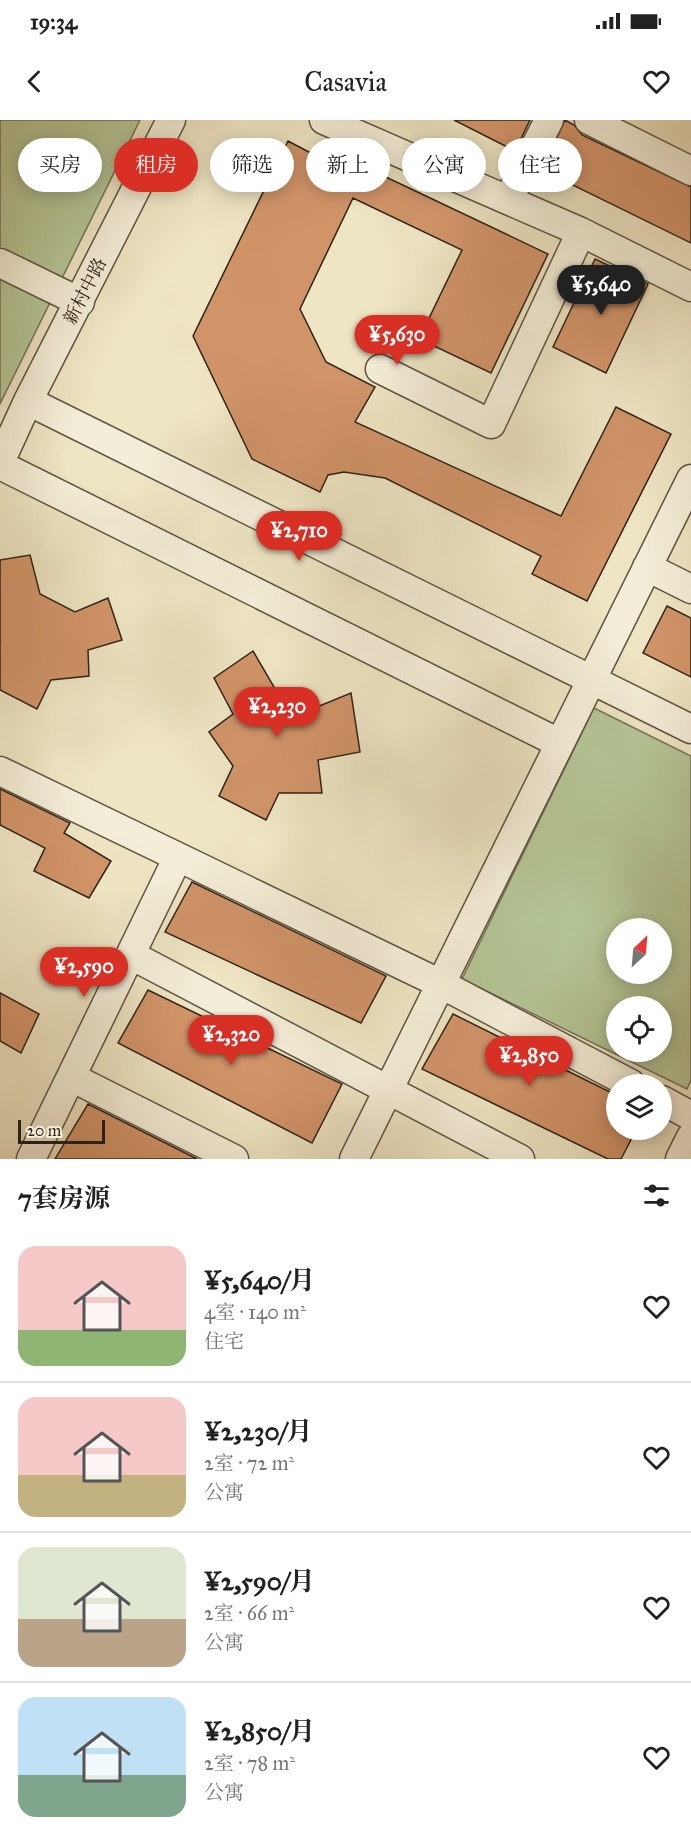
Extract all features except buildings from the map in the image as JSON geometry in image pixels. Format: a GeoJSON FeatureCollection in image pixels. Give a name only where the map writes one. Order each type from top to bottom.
{"type":"FeatureCollection","features":[{"type":"Feature","properties":{"kind":"street","name":"新村中路"},"geometry":{"type":"LineString","coordinates":[[0,464],[28,401],[171,120]]}},
{"type":"Feature","properties":{"kind":"street"},"geometry":{"type":"LineString","coordinates":[[324,120],[581,232],[691,287]]}},
{"type":"Feature","properties":{"kind":"street"},"geometry":{"type":"LineString","coordinates":[[508,200],[549,120]]}},
{"type":"Feature","properties":{"kind":"street"},"geometry":{"type":"LineString","coordinates":[[589,120],[691,171]]}},
{"type":"Feature","properties":{"kind":"street"},"geometry":{"type":"LineString","coordinates":[[380,369],[491,424],[581,232]]}},
{"type":"Feature","properties":{"kind":"street"},"geometry":{"type":"LineString","coordinates":[[0,263],[80,302]]}},
{"type":"Feature","properties":{"kind":"street"},"geometry":{"type":"LineString","coordinates":[[28,401],[691,729]]}},
{"type":"Feature","properties":{"kind":"street"},"geometry":{"type":"LineString","coordinates":[[0,464],[559,743]]}},
{"type":"Feature","properties":{"kind":"street"},"geometry":{"type":"LineString","coordinates":[[354,1159],[691,479]]}},
{"type":"Feature","properties":{"kind":"street"},"geometry":{"type":"LineString","coordinates":[[647,567],[691,589]]}},
{"type":"Feature","properties":{"kind":"street"},"geometry":{"type":"LineString","coordinates":[[0,771],[441,984],[612,1074]]}},
{"type":"Feature","properties":{"kind":"street"},"geometry":{"type":"LineString","coordinates":[[31,1159],[178,857]]}},
{"type":"Feature","properties":{"kind":"street"},"geometry":{"type":"LineString","coordinates":[[130,955],[520,1159]]}},
{"type":"Feature","properties":{"kind":"street"},"geometry":{"type":"LineString","coordinates":[[71,1077],[234,1159]]}},
{"type":"Feature","properties":{"kind":"street"},"geometry":{"type":"LineString","coordinates":[[672,1106],[691,1116]]}},
{"type":"Feature","properties":{"kind":"street"},"geometry":{"type":"LineString","coordinates":[[681,1159],[691,1137]]}},
{"type":"Feature","properties":{"kind":"green space"},"geometry":{"type":"Polygon","coordinates":[[[0,120],[140,120],[131,138],[114,138],[114,173],[0,404],[0,120]]]}},
{"type":"Feature","properties":{"kind":"green space"},"geometry":{"type":"Polygon","coordinates":[[[594,708],[691,756],[691,1080],[687,1089],[672,1082],[672,1074],[656,1074],[632,1062],[672,1062],[672,996],[606,996],[606,1049],[462,979],[594,708]]]}}]}
